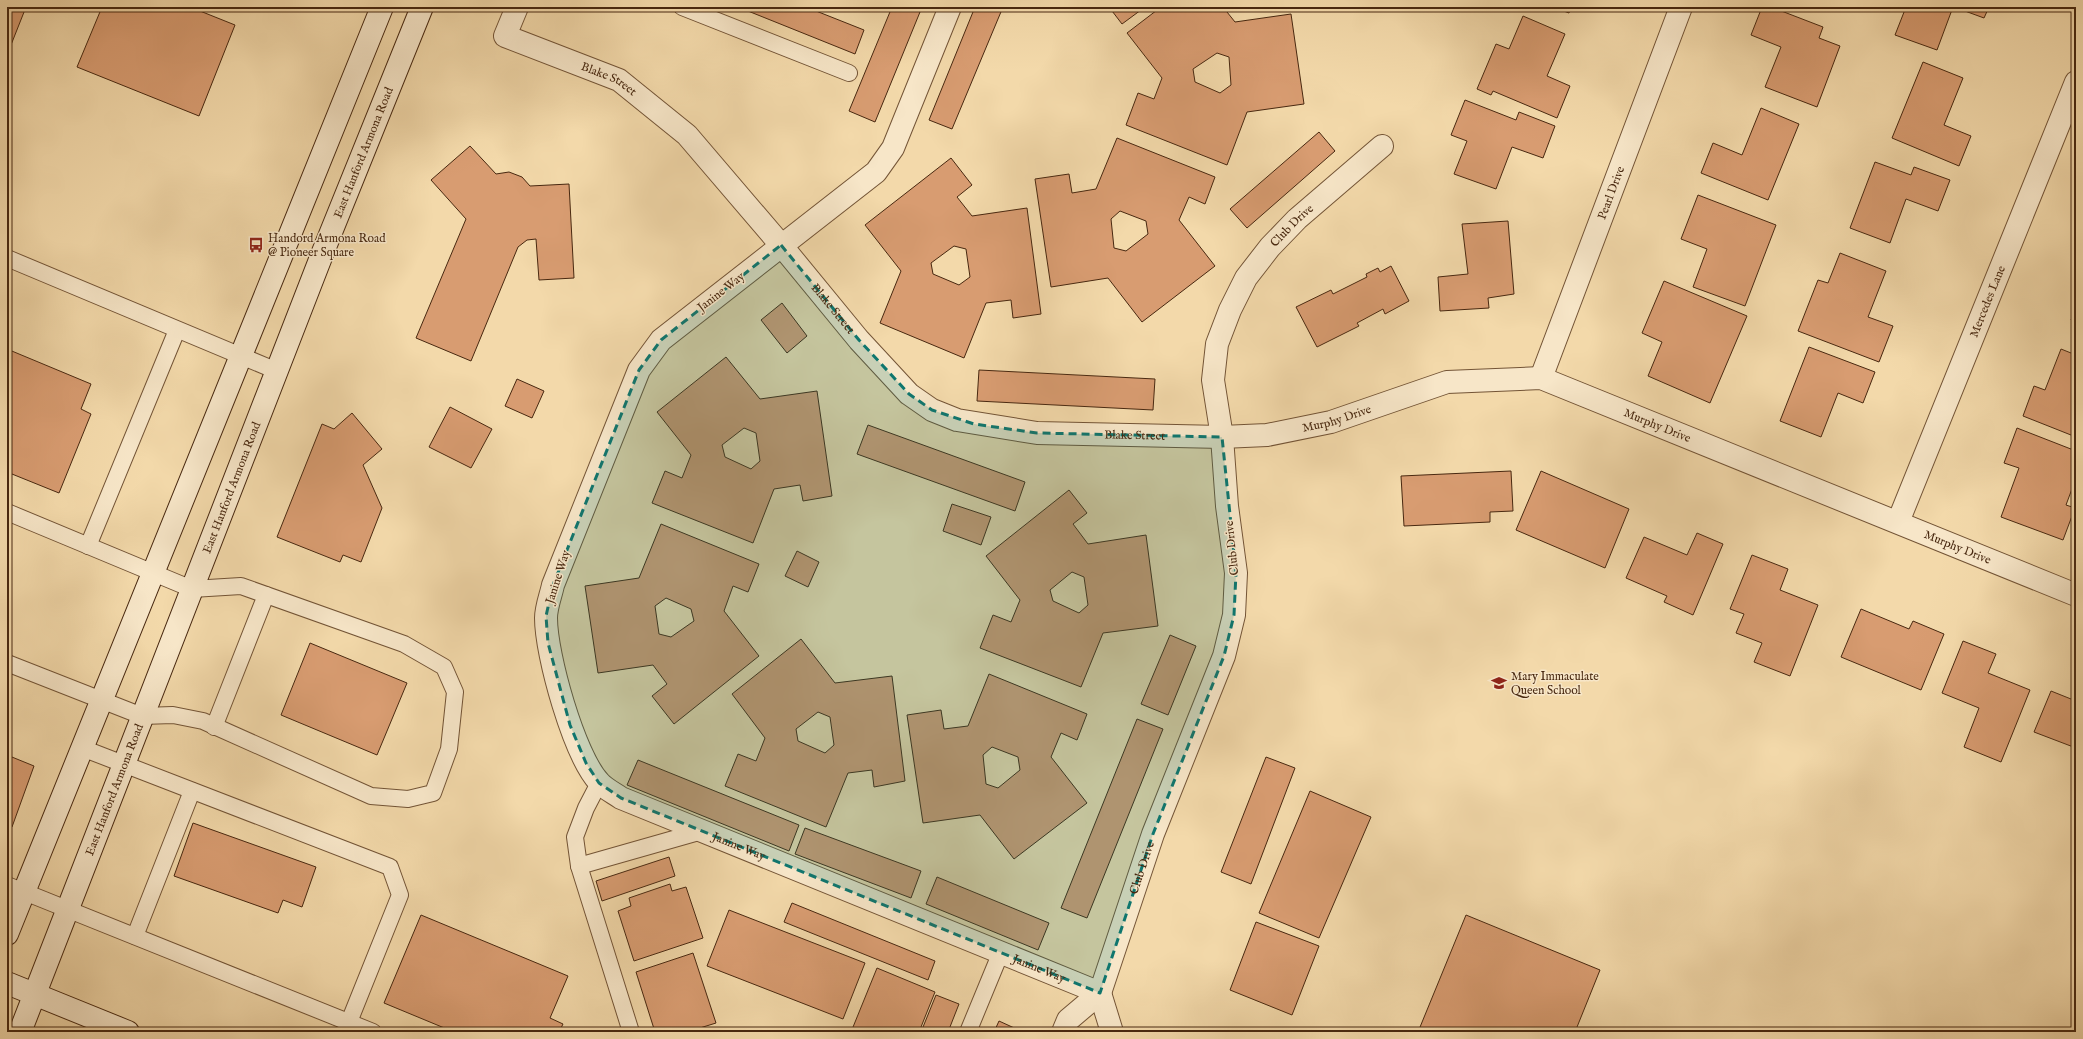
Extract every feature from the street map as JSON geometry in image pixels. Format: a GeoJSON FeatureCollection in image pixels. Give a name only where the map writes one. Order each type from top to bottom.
{"type":"FeatureCollection","features":[{"type":"Feature","properties":{"kind":"street"},"geometry":{"type":"LineString","coordinates":[[7,934],[16,888],[82,748],[382,7]]}},
{"type":"Feature","properties":{"kind":"street","name":"East Hanford Armona Road"},"geometry":{"type":"LineString","coordinates":[[20,1032],[66,908],[422,7]]}},
{"type":"Feature","properties":{"kind":"street","name":"Blake Street"},"geometry":{"type":"LineString","coordinates":[[517,7],[505,36],[619,80],[687,135],[781,245],[859,340],[909,394],[932,410],[974,424],[1037,433],[1222,438]]}},
{"type":"Feature","properties":{"kind":"street","name":"Janine Way"},"geometry":{"type":"LineString","coordinates":[[950,7],[894,148],[876,172],[661,340],[639,370],[553,585],[546,616],[548,643],[570,725],[586,763],[599,783],[622,798],[1100,993]]}},
{"type":"Feature","properties":{"kind":"street","name":"Pearl Drive"},"geometry":{"type":"LineString","coordinates":[[1541,378],[1681,7]]}},
{"type":"Feature","properties":{"kind":"street","name":"Mercedes Lane"},"geometry":{"type":"LineString","coordinates":[[1898,522],[2076,82]]}},
{"type":"Feature","properties":{"kind":"street","name":"Club Drive"},"geometry":{"type":"LineString","coordinates":[[1100,993],[1154,834],[1224,656],[1234,615],[1236,573],[1227,506],[1222,438],[1213,380],[1218,344],[1230,310],[1246,278],[1270,247],[1297,219],[1382,146]]}},
{"type":"Feature","properties":{"kind":"street","name":"Murphy Drive"},"geometry":{"type":"LineString","coordinates":[[1222,438],[1267,436],[1331,422],[1447,382],[1541,378],[2076,595]]}},
{"type":"Feature","properties":{"kind":"street"},"geometry":{"type":"LineString","coordinates":[[7,983],[128,1032]]}},
{"type":"Feature","properties":{"kind":"street"},"geometry":{"type":"LineString","coordinates":[[1063,1032],[1068,1020],[1100,993],[1112,1032]]}},
{"type":"Feature","properties":{"kind":"lane"},"geometry":{"type":"LineString","coordinates":[[682,7],[849,73]]}},
{"type":"Feature","properties":{"kind":"lane"},"geometry":{"type":"LineString","coordinates":[[7,258],[240,357],[277,371]]}},
{"type":"Feature","properties":{"kind":"lane"},"geometry":{"type":"LineString","coordinates":[[88,546],[177,330]]}},
{"type":"Feature","properties":{"kind":"lane"},"geometry":{"type":"LineString","coordinates":[[7,512],[192,589],[241,586],[404,644],[444,668],[455,692],[449,749],[433,793],[408,799],[371,796],[203,721],[173,715],[142,716],[7,663]]}},
{"type":"Feature","properties":{"kind":"lane"},"geometry":{"type":"LineString","coordinates":[[214,726],[266,595]]}},
{"type":"Feature","properties":{"kind":"lane"},"geometry":{"type":"LineString","coordinates":[[82,748],[390,867],[400,894],[347,1027]]}},
{"type":"Feature","properties":{"kind":"lane"},"geometry":{"type":"LineString","coordinates":[[599,783],[586,808],[575,837],[579,866],[631,1032]]}},
{"type":"Feature","properties":{"kind":"lane"},"geometry":{"type":"LineString","coordinates":[[135,936],[192,791]]}},
{"type":"Feature","properties":{"kind":"lane"},"geometry":{"type":"LineString","coordinates":[[579,866],[702,831]]}},
{"type":"Feature","properties":{"kind":"lane"},"geometry":{"type":"LineString","coordinates":[[16,888],[135,936],[347,1027],[373,1032]]}},
{"type":"Feature","properties":{"kind":"lane"},"geometry":{"type":"LineString","coordinates":[[968,1032],[1001,952]]}},
{"type":"Feature","properties":{"kind":"highlighted area"},"geometry":{"type":"Polygon","coordinates":[[[781,245],[859,340],[909,394],[932,410],[974,424],[1037,433],[1222,437],[1236,573],[1234,615],[1224,656],[1153,834],[1100,993],[621,798],[599,783],[586,763],[570,725],[548,643],[546,616],[553,585],[639,370],[661,340],[781,245]]]}},
{"type":"Feature","properties":{"kind":"building"},"geometry":{"type":"Polygon","coordinates":[[[7,7],[26,7],[7,55],[7,7]]]}},
{"type":"Feature","properties":{"kind":"building"},"geometry":{"type":"Polygon","coordinates":[[[102,7],[190,7],[235,25],[199,116],[77,67],[102,7]]]}},
{"type":"Feature","properties":{"kind":"building"},"geometry":{"type":"Polygon","coordinates":[[[738,7],[806,7],[864,30],[855,54],[738,7]]]}},
{"type":"Feature","properties":{"kind":"building"},"geometry":{"type":"Polygon","coordinates":[[[892,7],[908,7],[920,12],[875,122],[849,111],[892,7]]]}},
{"type":"Feature","properties":{"kind":"building"},"geometry":{"type":"Polygon","coordinates":[[[975,7],[1003,7],[952,129],[929,120],[975,7]]]}},
{"type":"Feature","properties":{"kind":"building"},"geometry":{"type":"Polygon","coordinates":[[[1109,7],[1145,7],[1122,24],[1109,7]]]}},
{"type":"Feature","properties":{"kind":"building"},"geometry":{"type":"Polygon","coordinates":[[[1161,7],[1223,7],[1235,22],[1291,14],[1304,104],[1247,112],[1227,165],[1126,125],[1138,93],[1154,99],[1162,78],[1127,33],[1161,7]],[[1217,53],[1193,69],[1195,82],[1220,93],[1231,85],[1229,57],[1217,53]]]}},
{"type":"Feature","properties":{"kind":"building"},"geometry":{"type":"Polygon","coordinates":[[[1553,7],[1571,7],[1569,13],[1553,7]]]}},
{"type":"Feature","properties":{"kind":"building"},"geometry":{"type":"Polygon","coordinates":[[[1762,7],[1771,7],[1823,27],[1819,38],[1840,46],[1817,107],[1765,87],[1781,47],[1751,35],[1762,7]]]}},
{"type":"Feature","properties":{"kind":"building"},"geometry":{"type":"Polygon","coordinates":[[[1906,7],[1953,7],[1937,50],[1895,35],[1906,7]]]}},
{"type":"Feature","properties":{"kind":"building"},"geometry":{"type":"Polygon","coordinates":[[[1954,7],[1989,7],[1984,18],[1954,7]]]}},
{"type":"Feature","properties":{"kind":"building"},"geometry":{"type":"Polygon","coordinates":[[[1523,16],[1565,34],[1547,76],[1570,86],[1557,118],[1493,91],[1491,95],[1477,89],[1496,44],[1509,49],[1523,16]]]}},
{"type":"Feature","properties":{"kind":"building"},"geometry":{"type":"Polygon","coordinates":[[[1923,62],[1963,78],[1944,125],[1971,136],[1959,166],[1892,138],[1923,62]]]}},
{"type":"Feature","properties":{"kind":"building"},"geometry":{"type":"Polygon","coordinates":[[[1465,100],[1516,120],[1519,112],[1555,126],[1543,158],[1512,147],[1496,189],[1454,174],[1467,141],[1451,135],[1465,100]]]}},
{"type":"Feature","properties":{"kind":"building"},"geometry":{"type":"Polygon","coordinates":[[[1761,108],[1799,124],[1768,200],[1701,173],[1713,143],[1742,155],[1761,108]]]}},
{"type":"Feature","properties":{"kind":"building"},"geometry":{"type":"Polygon","coordinates":[[[1319,132],[1335,151],[1247,228],[1230,209],[1319,132]]]}},
{"type":"Feature","properties":{"kind":"building"},"geometry":{"type":"Polygon","coordinates":[[[1117,138],[1215,177],[1205,204],[1189,197],[1179,220],[1215,266],[1142,322],[1108,278],[1051,287],[1035,179],[1069,174],[1072,193],[1096,189],[1117,138]],[[1120,211],[1111,219],[1114,248],[1126,251],[1148,234],[1146,221],[1120,211]]]}},
{"type":"Feature","properties":{"kind":"building"},"geometry":{"type":"Polygon","coordinates":[[[470,146],[496,174],[509,172],[522,177],[530,186],[569,184],[574,278],[539,280],[536,239],[527,240],[518,247],[471,361],[416,338],[466,219],[431,180],[470,146]]]}},
{"type":"Feature","properties":{"kind":"building"},"geometry":{"type":"Polygon","coordinates":[[[951,158],[972,185],[957,197],[972,216],[1027,208],[1041,314],[1013,318],[1011,300],[986,303],[964,358],[880,323],[901,271],[865,225],[951,158]],[[954,246],[931,263],[933,274],[959,285],[970,277],[966,249],[954,246]]]}},
{"type":"Feature","properties":{"kind":"building"},"geometry":{"type":"Polygon","coordinates":[[[1875,162],[1911,175],[1914,167],[1950,180],[1938,211],[1906,199],[1890,243],[1850,228],[1875,162]]]}},
{"type":"Feature","properties":{"kind":"building"},"geometry":{"type":"Polygon","coordinates":[[[1698,195],[1776,225],[1745,306],[1693,287],[1707,249],[1681,239],[1698,195]]]}},
{"type":"Feature","properties":{"kind":"building"},"geometry":{"type":"Polygon","coordinates":[[[1508,221],[1514,294],[1488,298],[1489,308],[1440,311],[1438,277],[1468,274],[1462,224],[1508,221]]]}},
{"type":"Feature","properties":{"kind":"building"},"geometry":{"type":"Polygon","coordinates":[[[1840,253],[1886,271],[1868,317],[1893,326],[1879,362],[1798,331],[1818,280],[1828,283],[1840,253]]]}},
{"type":"Feature","properties":{"kind":"building"},"geometry":{"type":"Polygon","coordinates":[[[1391,266],[1409,301],[1385,314],[1383,309],[1357,323],[1359,326],[1317,347],[1296,307],[1331,290],[1333,294],[1367,277],[1366,274],[1378,268],[1380,272],[1391,266]]]}},
{"type":"Feature","properties":{"kind":"building"},"geometry":{"type":"Polygon","coordinates":[[[1664,281],[1747,316],[1710,403],[1648,376],[1662,342],[1642,333],[1664,281]]]}},
{"type":"Feature","properties":{"kind":"building"},"geometry":{"type":"Polygon","coordinates":[[[782,303],[807,336],[787,353],[761,320],[782,303]]]}},
{"type":"Feature","properties":{"kind":"building"},"geometry":{"type":"Polygon","coordinates":[[[2076,308],[2076,321],[2071,320],[2076,308]]]}},
{"type":"Feature","properties":{"kind":"building"},"geometry":{"type":"Polygon","coordinates":[[[1809,347],[1875,372],[1863,403],[1838,393],[1821,437],[1780,421],[1809,347]]]}},
{"type":"Feature","properties":{"kind":"building"},"geometry":{"type":"Polygon","coordinates":[[[7,349],[91,384],[81,409],[91,414],[59,493],[7,472],[7,349]]]}},
{"type":"Feature","properties":{"kind":"building"},"geometry":{"type":"Polygon","coordinates":[[[2061,349],[2076,355],[2076,437],[2023,416],[2034,386],[2045,390],[2061,349]]]}},
{"type":"Feature","properties":{"kind":"building"},"geometry":{"type":"Polygon","coordinates":[[[726,357],[760,399],[817,391],[832,496],[803,501],[800,485],[774,489],[753,543],[652,503],[665,471],[682,478],[691,455],[657,412],[726,357]],[[744,428],[722,445],[725,457],[751,469],[760,461],[756,433],[744,428]]]}},
{"type":"Feature","properties":{"kind":"building"},"geometry":{"type":"Polygon","coordinates":[[[979,370],[1155,379],[1153,410],[977,401],[979,370]]]}},
{"type":"Feature","properties":{"kind":"building"},"geometry":{"type":"Polygon","coordinates":[[[517,379],[544,391],[532,418],[505,406],[517,379]]]}},
{"type":"Feature","properties":{"kind":"building"},"geometry":{"type":"Polygon","coordinates":[[[450,407],[492,429],[471,468],[429,447],[450,407]]]}},
{"type":"Feature","properties":{"kind":"building"},"geometry":{"type":"Polygon","coordinates":[[[352,413],[382,449],[363,465],[382,508],[361,562],[343,555],[340,562],[277,537],[322,424],[334,429],[352,413]]]}},
{"type":"Feature","properties":{"kind":"building"},"geometry":{"type":"Polygon","coordinates":[[[868,425],[1025,482],[1015,511],[857,454],[868,425]]]}},
{"type":"Feature","properties":{"kind":"building"},"geometry":{"type":"Polygon","coordinates":[[[2017,428],[2076,451],[2076,478],[2066,505],[2075,508],[2063,540],[2001,517],[2019,468],[2004,463],[2017,428]]]}},
{"type":"Feature","properties":{"kind":"building"},"geometry":{"type":"Polygon","coordinates":[[[1511,471],[1513,511],[1490,512],[1490,522],[1404,526],[1401,476],[1511,471]]]}},
{"type":"Feature","properties":{"kind":"building"},"geometry":{"type":"Polygon","coordinates":[[[1541,471],[1629,509],[1605,568],[1516,530],[1541,471]]]}},
{"type":"Feature","properties":{"kind":"building"},"geometry":{"type":"Polygon","coordinates":[[[1069,490],[1087,513],[1073,524],[1088,544],[1146,535],[1158,626],[1103,633],[1081,687],[980,648],[993,615],[1011,622],[1020,600],[986,556],[1069,490]],[[1072,572],[1050,590],[1053,601],[1079,613],[1088,605],[1084,577],[1072,572]]]}},
{"type":"Feature","properties":{"kind":"building"},"geometry":{"type":"Polygon","coordinates":[[[952,504],[991,517],[981,545],[943,531],[952,504]]]}},
{"type":"Feature","properties":{"kind":"building"},"geometry":{"type":"Polygon","coordinates":[[[661,524],[759,564],[748,592],[733,586],[724,611],[759,656],[674,724],[652,696],[667,684],[653,665],[598,673],[585,586],[639,578],[661,524]],[[666,598],[655,606],[659,634],[671,637],[694,621],[691,609],[666,598]]]}},
{"type":"Feature","properties":{"kind":"building"},"geometry":{"type":"Polygon","coordinates":[[[1697,533],[1723,544],[1693,615],[1664,602],[1667,596],[1626,578],[1644,537],[1687,555],[1697,533]]]}},
{"type":"Feature","properties":{"kind":"building"},"geometry":{"type":"Polygon","coordinates":[[[797,551],[819,562],[808,587],[785,576],[797,551]]]}},
{"type":"Feature","properties":{"kind":"building"},"geometry":{"type":"Polygon","coordinates":[[[1752,555],[1788,569],[1780,590],[1818,605],[1790,676],[1754,662],[1762,643],[1736,633],[1744,614],[1730,609],[1752,555]]]}},
{"type":"Feature","properties":{"kind":"building"},"geometry":{"type":"Polygon","coordinates":[[[1861,609],[1909,629],[1913,621],[1944,634],[1921,690],[1841,657],[1861,609]]]}},
{"type":"Feature","properties":{"kind":"building"},"geometry":{"type":"Polygon","coordinates":[[[1170,635],[1196,646],[1168,715],[1141,704],[1170,635]]]}},
{"type":"Feature","properties":{"kind":"building"},"geometry":{"type":"Polygon","coordinates":[[[801,639],[835,683],[892,676],[905,781],[874,787],[872,770],[848,773],[826,827],[725,786],[738,754],[756,761],[765,738],[732,694],[801,639]],[[818,712],[796,729],[798,741],[825,753],[834,745],[830,717],[818,712]]]}},
{"type":"Feature","properties":{"kind":"building"},"geometry":{"type":"Polygon","coordinates":[[[1963,641],[1996,654],[1988,673],[2030,690],[2001,762],[1964,747],[1979,708],[1942,693],[1963,641]]]}},
{"type":"Feature","properties":{"kind":"building"},"geometry":{"type":"Polygon","coordinates":[[[310,643],[407,683],[377,755],[281,715],[310,643]]]}},
{"type":"Feature","properties":{"kind":"building"},"geometry":{"type":"Polygon","coordinates":[[[989,674],[1087,714],[1077,740],[1061,733],[1051,757],[1087,803],[1014,859],[980,815],[923,823],[907,715],[941,710],[944,729],[968,726],[989,674]],[[992,747],[983,755],[986,784],[998,788],[1020,770],[1018,757],[992,747]]]}},
{"type":"Feature","properties":{"kind":"building"},"geometry":{"type":"Polygon","coordinates":[[[2051,691],[2076,701],[2076,748],[2034,732],[2051,691]]]}},
{"type":"Feature","properties":{"kind":"building"},"geometry":{"type":"Polygon","coordinates":[[[1137,719],[1163,729],[1087,918],[1061,908],[1137,719]]]}},
{"type":"Feature","properties":{"kind":"building"},"geometry":{"type":"Polygon","coordinates":[[[7,755],[34,766],[12,827],[7,826],[7,755]]]}},
{"type":"Feature","properties":{"kind":"building"},"geometry":{"type":"Polygon","coordinates":[[[1266,757],[1295,768],[1251,884],[1221,872],[1266,757]]]}},
{"type":"Feature","properties":{"kind":"building"},"geometry":{"type":"Polygon","coordinates":[[[638,760],[799,825],[789,851],[627,785],[638,760]]]}},
{"type":"Feature","properties":{"kind":"building"},"geometry":{"type":"Polygon","coordinates":[[[1310,791],[1371,817],[1319,938],[1259,913],[1310,791]]]}},
{"type":"Feature","properties":{"kind":"building"},"geometry":{"type":"Polygon","coordinates":[[[193,823],[316,867],[302,907],[283,900],[278,913],[174,876],[193,823]]]}},
{"type":"Feature","properties":{"kind":"building"},"geometry":{"type":"Polygon","coordinates":[[[805,828],[921,871],[911,898],[795,854],[805,828]]]}},
{"type":"Feature","properties":{"kind":"building"},"geometry":{"type":"Polygon","coordinates":[[[669,857],[675,876],[602,901],[596,881],[669,857]]]}},
{"type":"Feature","properties":{"kind":"building"},"geometry":{"type":"Polygon","coordinates":[[[937,877],[1049,923],[1038,950],[926,904],[937,877]]]}},
{"type":"Feature","properties":{"kind":"building"},"geometry":{"type":"Polygon","coordinates":[[[670,884],[672,891],[686,887],[703,938],[634,961],[618,911],[631,906],[629,898],[670,884]]]}},
{"type":"Feature","properties":{"kind":"building"},"geometry":{"type":"Polygon","coordinates":[[[792,903],[935,961],[928,980],[784,922],[792,903]]]}},
{"type":"Feature","properties":{"kind":"building"},"geometry":{"type":"Polygon","coordinates":[[[729,910],[865,963],[843,1019],[707,966],[729,910]]]}},
{"type":"Feature","properties":{"kind":"building"},"geometry":{"type":"Polygon","coordinates":[[[421,915],[568,976],[550,1018],[563,1024],[559,1032],[454,1032],[384,1003],[421,915]]]}},
{"type":"Feature","properties":{"kind":"building"},"geometry":{"type":"Polygon","coordinates":[[[1466,915],[1600,970],[1575,1032],[1418,1032],[1466,915]]]}},
{"type":"Feature","properties":{"kind":"building"},"geometry":{"type":"Polygon","coordinates":[[[1256,922],[1319,946],[1292,1015],[1230,990],[1256,922]]]}},
{"type":"Feature","properties":{"kind":"building"},"geometry":{"type":"Polygon","coordinates":[[[693,953],[716,1023],[687,1032],[655,1032],[636,972],[693,953]]]}},
{"type":"Feature","properties":{"kind":"building"},"geometry":{"type":"Polygon","coordinates":[[[877,968],[935,992],[919,1032],[851,1032],[877,968]]]}},
{"type":"Feature","properties":{"kind":"building"},"geometry":{"type":"Polygon","coordinates":[[[936,995],[959,1004],[948,1032],[921,1032],[936,995]]]}},
{"type":"Feature","properties":{"kind":"building"},"geometry":{"type":"Polygon","coordinates":[[[999,1021],[1023,1032],[994,1032],[999,1021]]]}},
{"type":"Feature","properties":{"kind":"place","name":"Handord Armona Road @ Pioneer Square"},"geometry":{"type":"Point","coordinates":[256,245]}},
{"type":"Feature","properties":{"kind":"place","name":"Mary Immaculate Queen School"},"geometry":{"type":"Point","coordinates":[1499,683]}}]}
